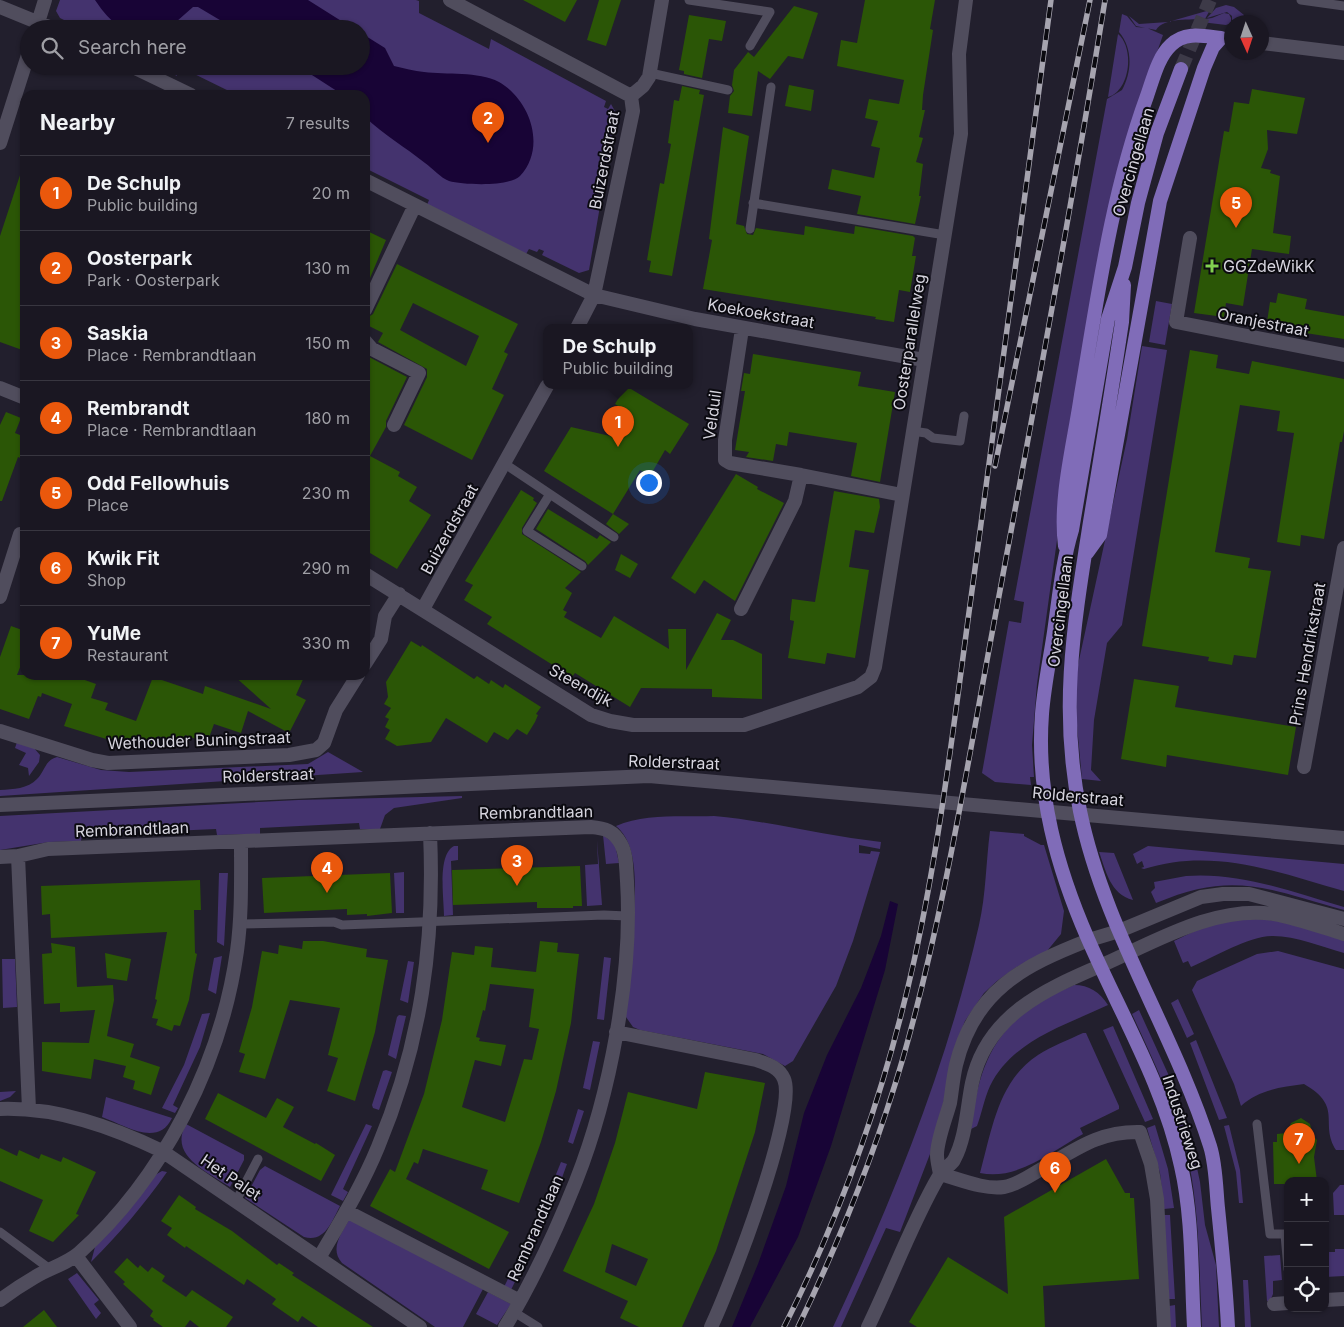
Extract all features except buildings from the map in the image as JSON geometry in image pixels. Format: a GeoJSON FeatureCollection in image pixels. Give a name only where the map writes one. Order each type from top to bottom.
{"type":"FeatureCollection","features":[{"type":"Feature","properties":{"kind":"main road"},"geometry":{"type":"LineString","coordinates":[[1066,551],[1063,526],[1067,489],[1092,329],[1116,200],[1132,140],[1165,51],[1176,40],[1184,36],[1224,39]]}},
{"type":"Feature","properties":{"kind":"main road"},"geometry":{"type":"LineString","coordinates":[[1084,556],[1100,535],[1160,201],[1204,68],[1213,47],[1224,40]]}},
{"type":"Feature","properties":{"kind":"main road","name":"Overcingellaan"},"geometry":{"type":"LineString","coordinates":[[1088,940],[1066,887],[1053,840],[1043,782],[1042,714],[1066,551],[1072,530],[1108,319],[1125,266],[1147,167],[1157,133],[1181,69]]}},
{"type":"Feature","properties":{"kind":"main road","name":"Overcingellaan"},"geometry":{"type":"LineString","coordinates":[[1125,266],[1122,322],[1076,606],[1068,689],[1069,728],[1075,785],[1088,844],[1119,931],[1129,953]]}},
{"type":"Feature","properties":{"kind":"main road","name":"Industrieweg"},"geometry":{"type":"LineString","coordinates":[[1088,940],[1157,1093],[1181,1166],[1186,1199],[1194,1327]]}},
{"type":"Feature","properties":{"kind":"main road","name":"Industrieweg"},"geometry":{"type":"LineString","coordinates":[[1129,953],[1183,1076],[1210,1148],[1225,1272],[1228,1327]]}},
{"type":"Feature","properties":{"kind":"street"},"geometry":{"type":"LineString","coordinates":[[39,20],[45,0]]}},
{"type":"Feature","properties":{"kind":"street"},"geometry":{"type":"LineString","coordinates":[[450,0],[631,96]]}},
{"type":"Feature","properties":{"kind":"street","name":"Buizerdstraat"},"geometry":{"type":"LineString","coordinates":[[579,324],[594,295],[633,110],[631,96],[644,86],[650,73],[662,0]]}},
{"type":"Feature","properties":{"kind":"street","name":"Oosterparallelweg"},"geometry":{"type":"LineString","coordinates":[[863,684],[871,677],[875,667],[961,134],[959,54],[966,0]]}},
{"type":"Feature","properties":{"kind":"street"},"geometry":{"type":"LineString","coordinates":[[0,7],[27,20]]}},
{"type":"Feature","properties":{"kind":"street"},"geometry":{"type":"LineString","coordinates":[[1269,44],[1344,53]]}},
{"type":"Feature","properties":{"kind":"street"},"geometry":{"type":"LineString","coordinates":[[0,143],[22,75]]}},
{"type":"Feature","properties":{"kind":"street"},"geometry":{"type":"LineString","coordinates":[[150,75],[181,90]]}},
{"type":"Feature","properties":{"kind":"street","name":"Koekoekstraat"},"geometry":{"type":"LineString","coordinates":[[370,182],[594,295],[661,312],[742,328],[924,360]]}},
{"type":"Feature","properties":{"kind":"street"},"geometry":{"type":"LineString","coordinates":[[370,299],[415,204]]}},
{"type":"Feature","properties":{"kind":"street","name":"Oranjestraat"},"geometry":{"type":"LineString","coordinates":[[1190,238],[1176,322],[1344,355]]}},
{"type":"Feature","properties":{"kind":"street","name":"Velduil"},"geometry":{"type":"LineString","coordinates":[[742,328],[725,440],[725,460],[730,463],[902,495]]}},
{"type":"Feature","properties":{"kind":"street"},"geometry":{"type":"LineString","coordinates":[[370,346],[419,373],[394,425]]}},
{"type":"Feature","properties":{"kind":"street"},"geometry":{"type":"LineString","coordinates":[[0,388],[20,396]]}},
{"type":"Feature","properties":{"kind":"street","name":"Buizerdstraat"},"geometry":{"type":"LineString","coordinates":[[423,608],[545,389]]}},
{"type":"Feature","properties":{"kind":"street"},"geometry":{"type":"LineString","coordinates":[[741,609],[795,501],[801,475]]}},
{"type":"Feature","properties":{"kind":"street"},"geometry":{"type":"LineString","coordinates":[[0,597],[20,534]]}},
{"type":"Feature","properties":{"kind":"street","name":"Prins Hendrikstraat"},"geometry":{"type":"LineString","coordinates":[[1304,767],[1344,548]]}},
{"type":"Feature","properties":{"kind":"street","name":"Steendijk"},"geometry":{"type":"LineString","coordinates":[[370,577],[423,608],[591,715],[618,723],[744,725],[863,684]]}},
{"type":"Feature","properties":{"kind":"street"},"geometry":{"type":"LineString","coordinates":[[370,656],[380,639],[385,616],[398,594]]}},
{"type":"Feature","properties":{"kind":"street","name":"Wethouder Buningstraat"},"geometry":{"type":"LineString","coordinates":[[0,731],[108,763],[289,755],[316,750],[324,743],[336,710],[355,680]]}},
{"type":"Feature","properties":{"kind":"street","name":"Rolderstraat"},"geometry":{"type":"LineString","coordinates":[[0,804],[649,776],[1344,838]]}},
{"type":"Feature","properties":{"kind":"street","name":"Rembrandtlaan"},"geometry":{"type":"LineString","coordinates":[[0,857],[18,856],[48,849],[241,842],[430,832],[591,827],[606,828],[615,835],[625,853],[627,916],[616,1032],[602,1097],[576,1180],[540,1262],[505,1327]]}},
{"type":"Feature","properties":{"kind":"street"},"geometry":{"type":"LineString","coordinates":[[319,1258],[378,1148],[412,1052],[426,977],[431,921],[430,832]]}},
{"type":"Feature","properties":{"kind":"street"},"geometry":{"type":"LineString","coordinates":[[0,1300],[50,1269],[76,1256],[121,1210],[162,1152],[197,1088],[214,1046],[232,983],[239,924],[241,842]]}},
{"type":"Feature","properties":{"kind":"street"},"geometry":{"type":"LineString","coordinates":[[18,856],[29,1109]]}},
{"type":"Feature","properties":{"kind":"street"},"geometry":{"type":"LineString","coordinates":[[940,1174],[936,1154],[950,1103],[956,1066],[974,1018],[983,1005],[1013,976],[1049,956],[1088,940],[1119,931],[1201,897],[1223,894],[1249,894],[1344,919]]}},
{"type":"Feature","properties":{"kind":"street"},"geometry":{"type":"LineString","coordinates":[[868,1327],[940,1174],[953,1161],[958,1147],[974,1074],[981,1055],[992,1038],[1023,1004],[1052,987],[1208,919],[1238,914],[1274,914],[1344,934]]}},
{"type":"Feature","properties":{"kind":"street"},"geometry":{"type":"LineString","coordinates":[[616,1032],[756,1060],[770,1065],[779,1071],[784,1079],[786,1100],[759,1202],[711,1327]]}},
{"type":"Feature","properties":{"kind":"street","name":"Het Palet"},"geometry":{"type":"LineString","coordinates":[[0,1109],[29,1109],[94,1123],[162,1152],[420,1327]]}},
{"type":"Feature","properties":{"kind":"street"},"geometry":{"type":"LineString","coordinates":[[940,1174],[983,1185],[1003,1187],[1024,1180],[1101,1136],[1122,1131],[1140,1132],[1151,1164],[1157,1199],[1164,1327]]}},
{"type":"Feature","properties":{"kind":"street"},"geometry":{"type":"LineString","coordinates":[[346,1210],[517,1307]]}},
{"type":"Feature","properties":{"kind":"street"},"geometry":{"type":"LineString","coordinates":[[76,1256],[130,1327]]}},
{"type":"Feature","properties":{"kind":"street"},"geometry":{"type":"LineString","coordinates":[[1329,1300],[1344,1299]]}},
{"type":"Feature","properties":{"kind":"lane"},"geometry":{"type":"LineString","coordinates":[[689,0],[770,12],[750,46]]}},
{"type":"Feature","properties":{"kind":"lane"},"geometry":{"type":"LineString","coordinates":[[1301,0],[1344,6]]}},
{"type":"Feature","properties":{"kind":"lane"},"geometry":{"type":"LineString","coordinates":[[650,73],[728,90]]}},
{"type":"Feature","properties":{"kind":"lane"},"geometry":{"type":"LineString","coordinates":[[750,229],[771,87]]}},
{"type":"Feature","properties":{"kind":"lane"},"geometry":{"type":"LineString","coordinates":[[753,203],[945,235]]}},
{"type":"Feature","properties":{"kind":"lane"},"geometry":{"type":"LineString","coordinates":[[912,431],[926,433],[933,438],[960,441],[964,416]]}},
{"type":"Feature","properties":{"kind":"lane"},"geometry":{"type":"LineString","coordinates":[[505,464],[614,538]]}},
{"type":"Feature","properties":{"kind":"lane"},"geometry":{"type":"LineString","coordinates":[[550,494],[527,531],[582,566]]}},
{"type":"Feature","properties":{"kind":"lane"},"geometry":{"type":"LineString","coordinates":[[239,924],[334,922],[342,925],[604,915],[627,916]]}},
{"type":"Feature","properties":{"kind":"lane"},"geometry":{"type":"LineString","coordinates":[[1257,1124],[1270,1234],[1286,1234],[1288,1267]]}},
{"type":"Feature","properties":{"kind":"lane"},"geometry":{"type":"LineString","coordinates":[[236,1201],[258,1159]]}},
{"type":"Feature","properties":{"kind":"lane"},"geometry":{"type":"LineString","coordinates":[[0,1232],[50,1269]]}},
{"type":"Feature","properties":{"kind":"lane"},"geometry":{"type":"LineString","coordinates":[[517,1307],[538,1327]]}},
{"type":"Feature","properties":{"kind":"shaded area"},"geometry":{"type":"Polygon","coordinates":[[[60,0],[419,1],[419,13],[489,49],[491,39],[606,101],[604,107],[608,109],[611,104],[616,113],[589,270],[579,273],[542,255],[544,251],[539,249],[537,252],[529,249],[526,254],[427,205],[429,200],[370,170],[370,90],[227,90],[196,75],[370,75],[370,20],[64,20],[60,18],[56,11],[60,0]]]}},
{"type":"Feature","properties":{"kind":"shaded area"},"geometry":{"type":"Polygon","coordinates":[[[95,0],[308,0],[340,20],[220,20],[198,7],[193,7],[178,20],[111,20],[95,0]]]}},
{"type":"Feature","properties":{"kind":"shaded area"},"geometry":{"type":"Polygon","coordinates":[[[1226,5],[1234,7],[1244,15],[1231,15],[1227,12],[1207,18],[1216,8],[1226,5]]]}},
{"type":"Feature","properties":{"kind":"shaded area"},"geometry":{"type":"Polygon","coordinates":[[[1210,10],[1205,19],[1172,21],[1210,10]]]}},
{"type":"Feature","properties":{"kind":"shaded area"},"geometry":{"type":"Polygon","coordinates":[[[1224,13],[1230,15],[1224,15],[1224,25],[1193,21],[1212,18],[1224,13]]]}},
{"type":"Feature","properties":{"kind":"shaded area"},"geometry":{"type":"Polygon","coordinates":[[[1122,14],[1127,16],[1136,27],[1147,28],[1163,35],[1136,112],[1058,533],[1037,684],[1032,745],[1034,777],[1030,777],[1031,785],[995,782],[982,773],[1009,621],[1021,623],[1024,602],[1014,600],[1107,99],[1122,90],[1128,76],[1129,53],[1124,38],[1119,32],[1122,14]]]}},
{"type":"Feature","properties":{"kind":"shaded area"},"geometry":{"type":"Polygon","coordinates":[[[1129,16],[1139,24],[1168,22],[1156,30],[1136,26],[1129,16]]]}},
{"type":"Feature","properties":{"kind":"shaded area"},"geometry":{"type":"Polygon","coordinates":[[[1118,34],[1127,49],[1128,68],[1121,87],[1108,97],[1118,34]]]}},
{"type":"Feature","properties":{"kind":"shaded area"},"geometry":{"type":"Polygon","coordinates":[[[370,39],[385,48],[394,66],[424,72],[482,76],[499,82],[519,100],[531,125],[533,138],[532,152],[528,164],[520,176],[506,182],[486,184],[446,180],[370,121],[370,90],[335,90],[312,75],[370,75],[370,39]]]}},
{"type":"Feature","properties":{"kind":"shaded area"},"geometry":{"type":"Polygon","coordinates":[[[1156,301],[1172,304],[1165,345],[1149,342],[1156,301]]]}},
{"type":"Feature","properties":{"kind":"shaded area"},"geometry":{"type":"Polygon","coordinates":[[[1142,346],[1167,350],[1122,625],[1107,643],[1094,720],[1091,770],[1101,781],[1082,779],[1077,726],[1076,674],[1127,439],[1142,346]]]}},
{"type":"Feature","properties":{"kind":"shaded area"},"geometry":{"type":"Polygon","coordinates":[[[17,742],[34,748],[40,755],[39,762],[29,776],[28,768],[19,765],[26,753],[15,748],[17,742]]]}},
{"type":"Feature","properties":{"kind":"shaded area"},"geometry":{"type":"Polygon","coordinates":[[[328,752],[363,772],[0,796],[0,790],[29,785],[40,776],[53,758],[57,757],[101,770],[129,772],[308,764],[328,752]]]}},
{"type":"Feature","properties":{"kind":"shaded area"},"geometry":{"type":"Polygon","coordinates":[[[462,796],[462,798],[394,808],[385,815],[380,829],[360,829],[359,823],[260,828],[260,834],[217,835],[216,829],[82,835],[81,841],[49,842],[0,850],[0,816],[298,800],[462,796]]]}},
{"type":"Feature","properties":{"kind":"shaded area"},"geometry":{"type":"Polygon","coordinates":[[[714,816],[756,821],[881,842],[880,849],[859,845],[859,853],[870,854],[871,851],[880,852],[853,941],[836,986],[793,1061],[785,1066],[763,1054],[640,1030],[633,1027],[626,1017],[625,997],[635,889],[633,863],[628,842],[616,826],[652,817],[714,816]]]}},
{"type":"Feature","properties":{"kind":"shaded area"},"geometry":{"type":"Polygon","coordinates":[[[990,831],[1024,834],[1024,836],[1044,845],[1064,911],[1061,934],[1047,951],[1015,968],[997,981],[984,993],[965,1021],[956,1044],[935,1141],[900,1232],[886,1228],[841,1327],[833,1327],[898,1180],[951,1029],[979,925],[985,890],[990,831]]]}},
{"type":"Feature","properties":{"kind":"shaded area"},"geometry":{"type":"Polygon","coordinates":[[[603,835],[615,844],[619,863],[606,864],[603,835]]]}},
{"type":"Feature","properties":{"kind":"shaded area"},"geometry":{"type":"Polygon","coordinates":[[[597,840],[602,905],[587,906],[585,865],[598,864],[597,840]]]}},
{"type":"Feature","properties":{"kind":"shaded area"},"geometry":{"type":"Polygon","coordinates":[[[454,846],[458,846],[458,860],[451,861],[453,915],[444,916],[443,867],[445,858],[454,846]]]}},
{"type":"Feature","properties":{"kind":"shaded area"},"geometry":{"type":"Polygon","coordinates":[[[1148,846],[1344,864],[1344,891],[1295,876],[1220,861],[1195,860],[1144,869],[1141,868],[1144,867],[1142,861],[1137,864],[1133,854],[1148,846]]]}},
{"type":"Feature","properties":{"kind":"shaded area"},"geometry":{"type":"Polygon","coordinates":[[[1099,852],[1114,853],[1133,900],[1119,893],[1114,887],[1099,852]]]}},
{"type":"Feature","properties":{"kind":"shaded area"},"geometry":{"type":"Polygon","coordinates":[[[404,872],[404,913],[396,913],[394,873],[404,872]]]}},
{"type":"Feature","properties":{"kind":"shaded area"},"geometry":{"type":"Polygon","coordinates":[[[219,873],[228,873],[224,946],[217,942],[219,873]]]}},
{"type":"Feature","properties":{"kind":"shaded area"},"geometry":{"type":"Polygon","coordinates":[[[1186,876],[1227,877],[1266,884],[1344,907],[1344,910],[1271,890],[1229,885],[1207,887],[1156,903],[1151,892],[1155,888],[1154,882],[1186,876]]]}},
{"type":"Feature","properties":{"kind":"shaded area"},"geometry":{"type":"Polygon","coordinates":[[[890,901],[898,904],[885,970],[831,1146],[798,1237],[750,1327],[732,1327],[758,1264],[786,1186],[804,1113],[827,1055],[861,988],[881,936],[890,901]]]}},
{"type":"Feature","properties":{"kind":"shaded area"},"geometry":{"type":"Polygon","coordinates":[[[1247,918],[1282,921],[1344,939],[1344,953],[1300,940],[1273,936],[1242,943],[1191,967],[1188,961],[1183,963],[1174,941],[1205,926],[1247,918]]]}},
{"type":"Feature","properties":{"kind":"shaded area"},"geometry":{"type":"Polygon","coordinates":[[[1278,951],[1344,969],[1344,1150],[1336,1150],[1331,1140],[1329,1116],[1323,1100],[1316,1092],[1304,1084],[1278,1088],[1262,1093],[1241,1106],[1234,1084],[1192,990],[1197,981],[1257,954],[1278,951]]]}},
{"type":"Feature","properties":{"kind":"shaded area"},"geometry":{"type":"Polygon","coordinates":[[[222,956],[216,994],[208,990],[214,958],[222,956]]]}},
{"type":"Feature","properties":{"kind":"shaded area"},"geometry":{"type":"Polygon","coordinates":[[[604,957],[611,958],[604,1020],[597,1019],[604,957]]]}},
{"type":"Feature","properties":{"kind":"shaded area"},"geometry":{"type":"Polygon","coordinates":[[[2,959],[15,959],[17,1007],[3,1008],[2,959]]]}},
{"type":"Feature","properties":{"kind":"shaded area"},"geometry":{"type":"Polygon","coordinates":[[[408,961],[414,962],[408,1003],[400,1000],[408,961]]]}},
{"type":"Feature","properties":{"kind":"shaded area"},"geometry":{"type":"Polygon","coordinates":[[[1074,985],[1085,986],[1094,990],[1108,1005],[1041,1036],[1012,1057],[1000,1070],[990,1086],[977,1126],[971,1129],[973,1111],[981,1078],[986,1063],[1002,1035],[1031,1006],[1074,985]]]}},
{"type":"Feature","properties":{"kind":"shaded area"},"geometry":{"type":"Polygon","coordinates":[[[1178,999],[1194,1034],[1187,1038],[1171,1003],[1178,999]]]}},
{"type":"Feature","properties":{"kind":"shaded area"},"geometry":{"type":"Polygon","coordinates":[[[1139,1010],[1170,1078],[1189,1130],[1200,1182],[1205,1225],[1216,1265],[1219,1327],[1202,1327],[1193,1183],[1179,1125],[1157,1069],[1132,1014],[1139,1010]]]}},
{"type":"Feature","properties":{"kind":"shaded area"},"geometry":{"type":"Polygon","coordinates":[[[210,1013],[200,1047],[173,1105],[178,1108],[175,1113],[162,1108],[184,1065],[202,1014],[210,1013]]]}},
{"type":"Feature","properties":{"kind":"shaded area"},"geometry":{"type":"Polygon","coordinates":[[[399,1015],[406,1016],[396,1059],[388,1055],[399,1015]]]}},
{"type":"Feature","properties":{"kind":"shaded area"},"geometry":{"type":"Polygon","coordinates":[[[1113,1026],[1153,1119],[1145,1122],[1103,1030],[1113,1026]]]}},
{"type":"Feature","properties":{"kind":"shaded area"},"geometry":{"type":"Polygon","coordinates":[[[1086,1033],[1119,1109],[1080,1128],[1083,1134],[1021,1169],[1007,1173],[980,1173],[998,1108],[1014,1078],[1038,1055],[1086,1033]]]}},
{"type":"Feature","properties":{"kind":"shaded area"},"geometry":{"type":"Polygon","coordinates":[[[1196,1040],[1227,1118],[1219,1120],[1190,1043],[1196,1040]]]}},
{"type":"Feature","properties":{"kind":"shaded area"},"geometry":{"type":"Polygon","coordinates":[[[593,1041],[600,1042],[590,1090],[583,1088],[593,1041]]]}},
{"type":"Feature","properties":{"kind":"shaded area"},"geometry":{"type":"Polygon","coordinates":[[[383,1071],[392,1072],[379,1110],[373,1108],[372,1105],[383,1071]]]}},
{"type":"Feature","properties":{"kind":"shaded area"},"geometry":{"type":"Polygon","coordinates":[[[16,1091],[10,1097],[0,1101],[0,1092],[16,1091]]]}},
{"type":"Feature","properties":{"kind":"shaded area"},"geometry":{"type":"Polygon","coordinates":[[[106,1097],[172,1118],[166,1127],[158,1132],[140,1132],[130,1129],[102,1117],[106,1097]]]}},
{"type":"Feature","properties":{"kind":"shaded area"},"geometry":{"type":"Polygon","coordinates":[[[578,1109],[584,1111],[573,1144],[568,1142],[578,1109]]]}},
{"type":"Feature","properties":{"kind":"shaded area"},"geometry":{"type":"Polygon","coordinates":[[[186,1124],[244,1155],[244,1160],[230,1187],[202,1169],[186,1154],[182,1145],[182,1135],[186,1124]]]}},
{"type":"Feature","properties":{"kind":"shaded area"},"geometry":{"type":"Polygon","coordinates":[[[366,1124],[372,1126],[343,1189],[348,1192],[343,1201],[331,1195],[366,1124]]]}},
{"type":"Feature","properties":{"kind":"shaded area"},"geometry":{"type":"Polygon","coordinates":[[[1155,1125],[1168,1169],[1174,1208],[1164,1209],[1160,1173],[1147,1128],[1155,1125]]]}},
{"type":"Feature","properties":{"kind":"shaded area"},"geometry":{"type":"Polygon","coordinates":[[[1229,1125],[1240,1170],[1243,1203],[1239,1203],[1236,1172],[1224,1126],[1229,1125]]]}},
{"type":"Feature","properties":{"kind":"shaded area"},"geometry":{"type":"Polygon","coordinates":[[[561,1162],[567,1164],[555,1197],[548,1194],[561,1162]]]}},
{"type":"Feature","properties":{"kind":"shaded area"},"geometry":{"type":"Polygon","coordinates":[[[265,1166],[340,1206],[331,1224],[323,1234],[311,1238],[304,1237],[245,1198],[260,1170],[265,1166]]]}},
{"type":"Feature","properties":{"kind":"shaded area"},"geometry":{"type":"Polygon","coordinates":[[[162,1171],[167,1172],[149,1196],[91,1262],[95,1247],[155,1175],[162,1171]]]}},
{"type":"Feature","properties":{"kind":"shaded area"},"geometry":{"type":"Polygon","coordinates":[[[1340,1185],[1344,1185],[1344,1215],[1334,1215],[1333,1193],[1340,1185]]]}},
{"type":"Feature","properties":{"kind":"shaded area"},"geometry":{"type":"Polygon","coordinates":[[[540,1214],[546,1217],[511,1290],[504,1287],[540,1214]]]}},
{"type":"Feature","properties":{"kind":"shaded area"},"geometry":{"type":"Polygon","coordinates":[[[1164,1215],[1170,1215],[1175,1299],[1169,1299],[1164,1215]]]}},
{"type":"Feature","properties":{"kind":"shaded area"},"geometry":{"type":"Polygon","coordinates":[[[350,1218],[483,1289],[463,1327],[435,1327],[342,1263],[337,1252],[338,1240],[350,1218]]]}},
{"type":"Feature","properties":{"kind":"shaded area"},"geometry":{"type":"Polygon","coordinates":[[[1335,1249],[1344,1249],[1344,1276],[1329,1277],[1329,1252],[1335,1252],[1335,1249]]]}},
{"type":"Feature","properties":{"kind":"shaded area"},"geometry":{"type":"Polygon","coordinates":[[[1280,1255],[1282,1280],[1273,1281],[1273,1294],[1270,1301],[1267,1301],[1264,1256],[1280,1255]]]}},
{"type":"Feature","properties":{"kind":"shaded area"},"geometry":{"type":"Polygon","coordinates":[[[77,1273],[99,1300],[94,1304],[101,1313],[96,1319],[68,1279],[77,1273]]]}},
{"type":"Feature","properties":{"kind":"shaded area"},"geometry":{"type":"Polygon","coordinates":[[[1243,1280],[1248,1280],[1251,1327],[1245,1327],[1243,1280]]]}},
{"type":"Feature","properties":{"kind":"shaded area"},"geometry":{"type":"Polygon","coordinates":[[[488,1292],[511,1304],[497,1325],[476,1314],[488,1292]]]}},
{"type":"Feature","properties":{"kind":"shaded area"},"geometry":{"type":"Polygon","coordinates":[[[1175,1305],[1176,1327],[1170,1327],[1169,1306],[1175,1305]]]}},
{"type":"Feature","properties":{"kind":"tunnel"},"geometry":{"type":"LineString","coordinates":[[1181,69],[1210,0]]}},
{"type":"Feature","properties":{"kind":"railway"},"geometry":{"type":"LineString","coordinates":[[784,1327],[825,1239],[861,1148],[903,1008],[924,913],[941,817],[1051,0]]}},
{"type":"Feature","properties":{"kind":"railway"},"geometry":{"type":"LineString","coordinates":[[995,466],[1090,0]]}},
{"type":"Feature","properties":{"kind":"railway"},"geometry":{"type":"LineString","coordinates":[[798,1327],[843,1228],[881,1127],[903,1058],[930,952],[963,790],[1037,393],[1105,0]]}},
{"type":"Feature","properties":{"kind":"place","name":"Oosterpark"},"geometry":{"type":"Point","coordinates":[488,143]}},
{"type":"Feature","properties":{"kind":"place","name":"Odd Fellowhuis"},"geometry":{"type":"Point","coordinates":[1236,228]}},
{"type":"Feature","properties":{"kind":"place","name":"GGZdeWikK"},"geometry":{"type":"Point","coordinates":[1212,266]}},
{"type":"Feature","properties":{"kind":"place","name":"De Schulp"},"geometry":{"type":"Point","coordinates":[618,447]}},
{"type":"Feature","properties":{"kind":"place","name":"Saskia"},"geometry":{"type":"Point","coordinates":[517,886]}},
{"type":"Feature","properties":{"kind":"place","name":"Rembrandt"},"geometry":{"type":"Point","coordinates":[327,893]}},
{"type":"Feature","properties":{"kind":"place","name":"YuMe"},"geometry":{"type":"Point","coordinates":[1299,1164]}},
{"type":"Feature","properties":{"kind":"place","name":"Kwik Fit"},"geometry":{"type":"Point","coordinates":[1055,1193]}}]}
